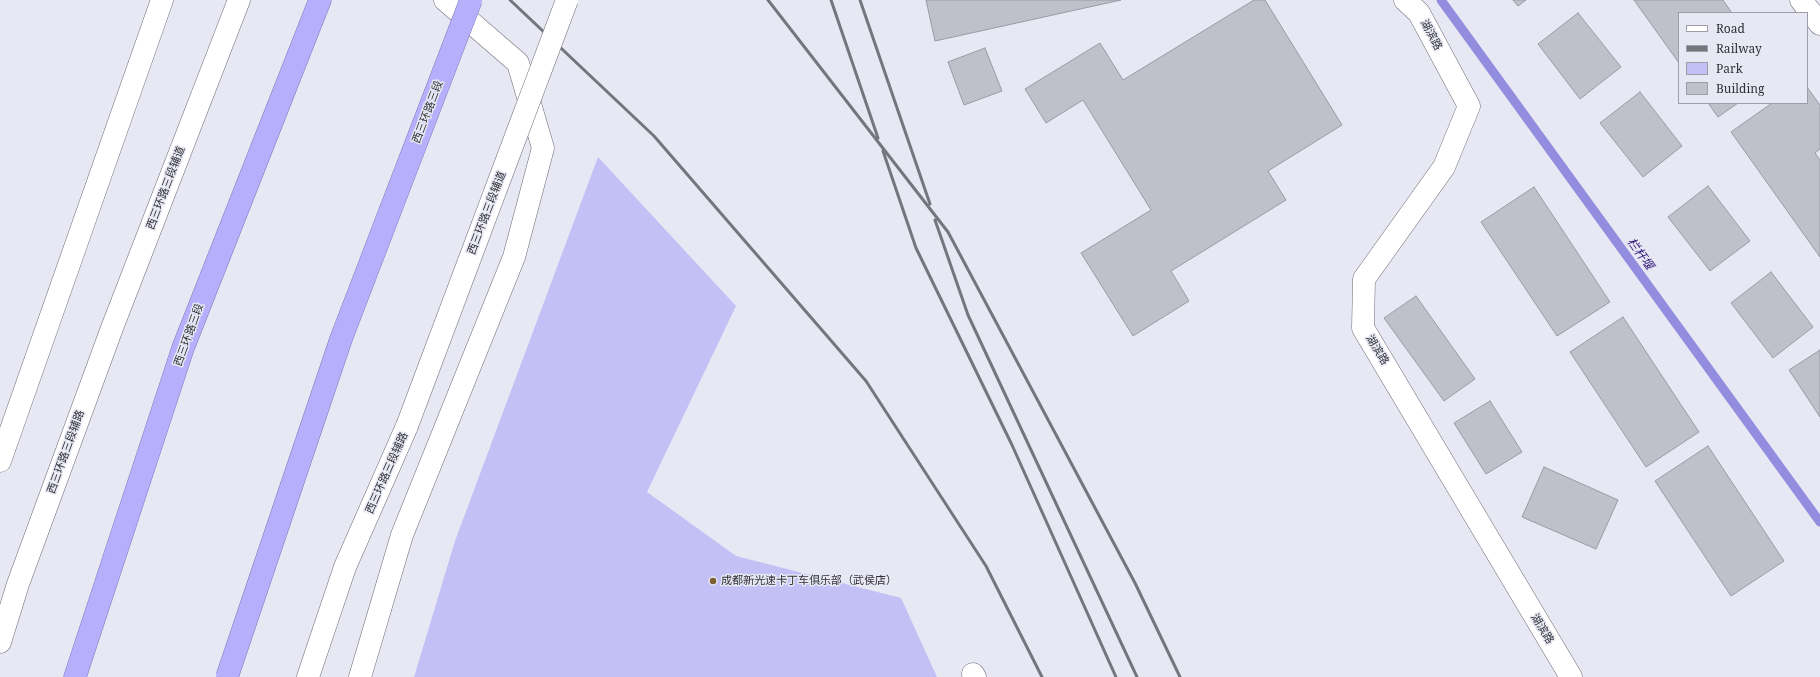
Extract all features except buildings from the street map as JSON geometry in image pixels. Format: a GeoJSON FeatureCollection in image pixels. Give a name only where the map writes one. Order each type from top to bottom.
{"type":"FeatureCollection","features":[{"type":"Feature","properties":{"kind":"highway","name":"西三环路三段"},"geometry":{"type":"LineString","coordinates":[[76,675],[183,348],[320,0]]}},
{"type":"Feature","properties":{"kind":"highway","name":"西三环路三段"},"geometry":{"type":"LineString","coordinates":[[227,677],[341,339],[471,0]]}},
{"type":"Feature","properties":{"kind":"main road"},"geometry":{"type":"LineString","coordinates":[[0,461],[162,0]]}},
{"type":"Feature","properties":{"kind":"main road","name":"西三环路三段辅道"},"geometry":{"type":"LineString","coordinates":[[137,264],[239,0]]}},
{"type":"Feature","properties":{"kind":"main road"},"geometry":{"type":"LineString","coordinates":[[360,677],[402,535],[514,257],[543,148],[518,63],[445,0]]}},
{"type":"Feature","properties":{"kind":"main road","name":"西三环路三段辅道"},"geometry":{"type":"LineString","coordinates":[[407,426],[567,0]]}},
{"type":"Feature","properties":{"kind":"main road","name":"湖滨路"},"geometry":{"type":"LineString","coordinates":[[1405,0],[1419,13],[1470,106],[1444,168],[1364,279],[1363,328],[1571,677]]}},
{"type":"Feature","properties":{"kind":"main road"},"geometry":{"type":"LineString","coordinates":[[1801,0],[1820,24]]}},
{"type":"Feature","properties":{"kind":"main road","name":"西三环路三段辅路"},"geometry":{"type":"LineString","coordinates":[[0,642],[18,584],[137,264]]}},
{"type":"Feature","properties":{"kind":"main road","name":"西三环路三段辅路"},"geometry":{"type":"LineString","coordinates":[[308,677],[345,567],[407,426]]}},
{"type":"Feature","properties":{"kind":"green space"},"geometry":{"type":"Polygon","coordinates":[[[598,157],[736,306],[647,492],[736,556],[901,598],[937,677],[414,677],[455,541],[598,157]]]}},
{"type":"Feature","properties":{"kind":"waterway","name":"栏杆堰"},"geometry":{"type":"LineString","coordinates":[[1441,0],[1820,522]]}},
{"type":"Feature","properties":{"kind":"railway"},"geometry":{"type":"LineString","coordinates":[[510,0],[654,136],[866,381],[986,566],[1042,677]]}},
{"type":"Feature","properties":{"kind":"railway"},"geometry":{"type":"LineString","coordinates":[[768,0],[948,232],[1135,583],[1180,677]]}},
{"type":"Feature","properties":{"kind":"railway"},"geometry":{"type":"LineString","coordinates":[[831,0],[878,138]]}},
{"type":"Feature","properties":{"kind":"railway"},"geometry":{"type":"LineString","coordinates":[[860,0],[930,204]]}},
{"type":"Feature","properties":{"kind":"railway"},"geometry":{"type":"LineString","coordinates":[[883,151],[916,248],[1012,445],[1116,677]]}},
{"type":"Feature","properties":{"kind":"railway"},"geometry":{"type":"LineString","coordinates":[[935,220],[968,315],[1137,677]]}},
{"type":"Feature","properties":{"kind":"place","name":"成都新光速卡丁车俱乐部（武侯店）"},"geometry":{"type":"Point","coordinates":[713,581]}}]}
